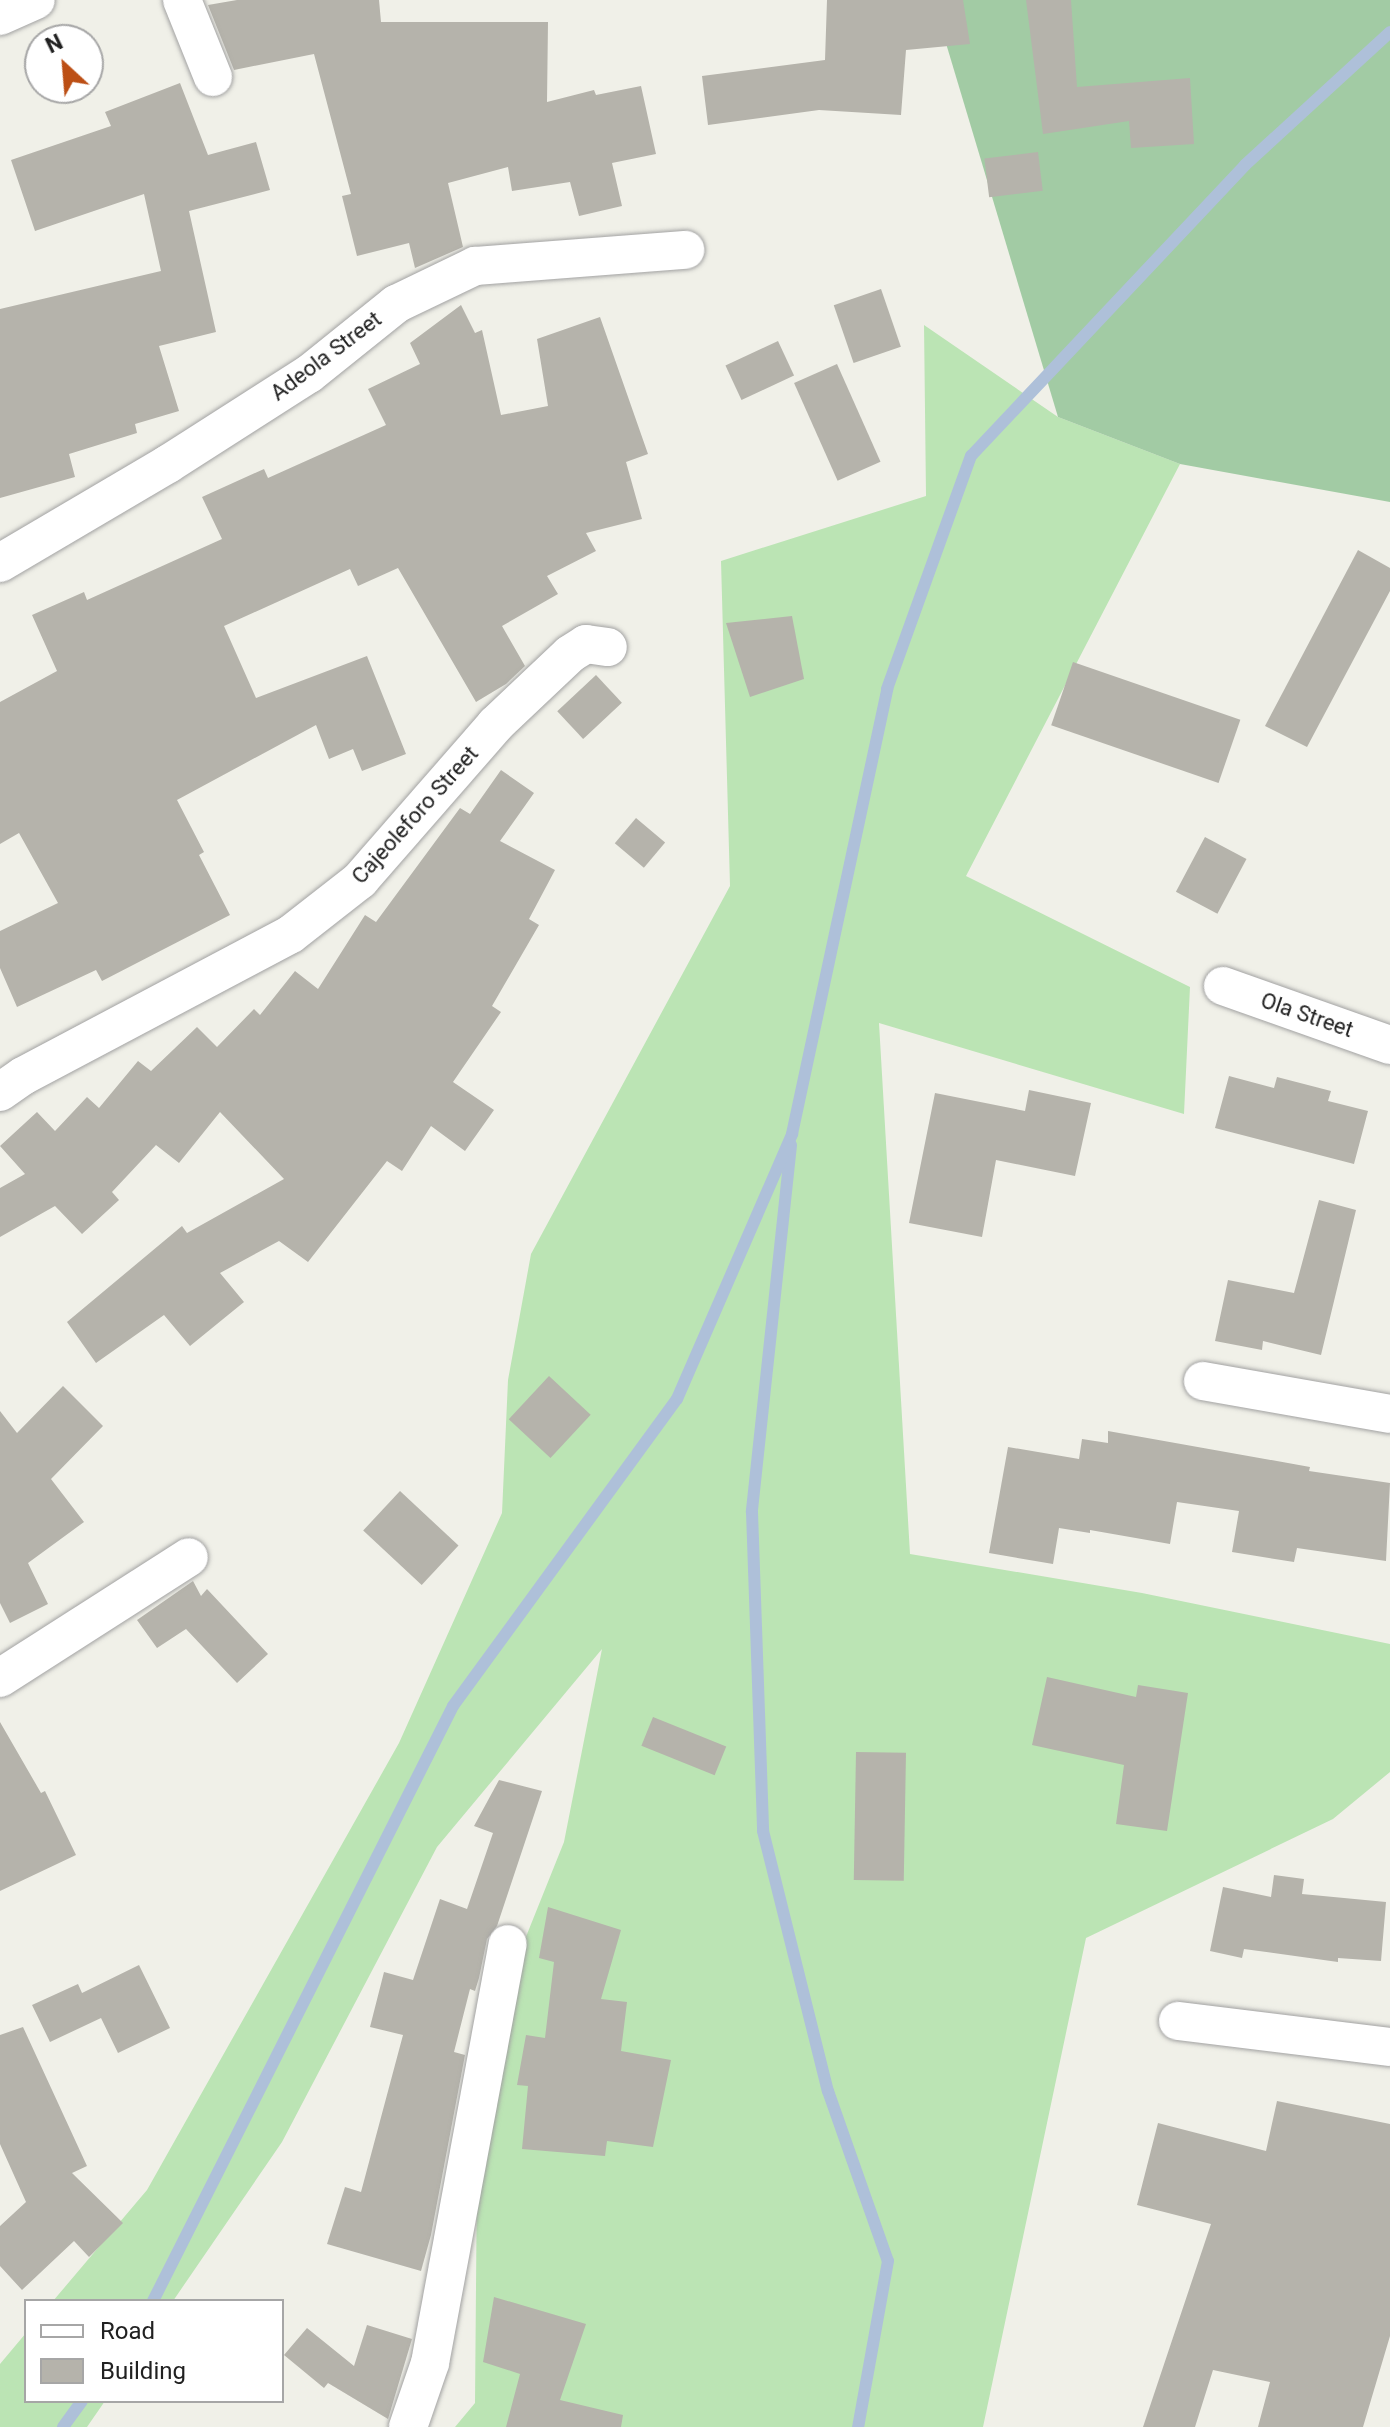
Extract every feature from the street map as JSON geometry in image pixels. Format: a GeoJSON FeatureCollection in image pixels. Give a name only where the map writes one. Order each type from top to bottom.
{"type":"FeatureCollection","features":[{"type":"Feature","properties":{"kind":"street"},"geometry":{"type":"LineString","coordinates":[[0,16],[36,0]]}},
{"type":"Feature","properties":{"kind":"street"},"geometry":{"type":"LineString","coordinates":[[182,0],[213,77]]}},
{"type":"Feature","properties":{"kind":"street","name":"Adeola Street"},"geometry":{"type":"LineString","coordinates":[[0,563],[168,464],[309,374],[396,304],[475,266],[685,250]]}},
{"type":"Feature","properties":{"kind":"street","name":"Cajeoleforo Street"},"geometry":{"type":"LineString","coordinates":[[0,1092],[23,1076],[291,934],[360,880],[495,725],[570,654],[586,644],[608,647]]}},
{"type":"Feature","properties":{"kind":"street","name":"Ola Street"},"geometry":{"type":"LineString","coordinates":[[1223,986],[1390,1045]]}},
{"type":"Feature","properties":{"kind":"street"},"geometry":{"type":"LineString","coordinates":[[1203,1381],[1390,1414]]}},
{"type":"Feature","properties":{"kind":"street"},"geometry":{"type":"LineString","coordinates":[[0,1678],[189,1557]]}},
{"type":"Feature","properties":{"kind":"street"},"geometry":{"type":"LineString","coordinates":[[408,2427],[430,2363],[508,1944]]}},
{"type":"Feature","properties":{"kind":"street"},"geometry":{"type":"LineString","coordinates":[[1178,2021],[1390,2047]]}},
{"type":"Feature","properties":{"kind":"green space"},"geometry":{"type":"Polygon","coordinates":[[[933,0],[1390,0],[1390,502],[1180,464],[1058,417],[933,0]]]}},
{"type":"Feature","properties":{"kind":"green space"},"geometry":{"type":"Polygon","coordinates":[[[924,325],[1058,417],[1180,464],[966,876],[1190,987],[1184,1114],[879,1023],[910,1554],[1142,1593],[1390,1644],[1390,1772],[1333,1819],[1086,1938],[983,2427],[455,2427],[475,2403],[477,2171],[503,1994],[564,1842],[602,1649],[437,1847],[282,2142],[174,2299],[55,2299],[147,2190],[399,1743],[502,1513],[508,1380],[531,1254],[730,886],[721,561],[926,496],[924,325]]]}},
{"type":"Feature","properties":{"kind":"green space"},"geometry":{"type":"Polygon","coordinates":[[[24,2335],[24,2403],[104,2403],[87,2427],[0,2427],[0,2364],[24,2335]]]}},
{"type":"Feature","properties":{"kind":"building"},"geometry":{"type":"Polygon","coordinates":[[[237,0],[379,0],[381,22],[548,22],[547,102],[594,90],[596,95],[641,86],[656,154],[612,163],[622,206],[579,216],[570,182],[512,191],[508,167],[448,183],[463,247],[415,268],[409,243],[357,256],[342,196],[351,194],[314,54],[234,70],[208,5],[237,0]]]}},
{"type":"Feature","properties":{"kind":"building"},"geometry":{"type":"Polygon","coordinates":[[[827,0],[963,0],[970,44],[906,50],[901,115],[819,110],[708,125],[702,76],[825,60],[827,0]]]}},
{"type":"Feature","properties":{"kind":"building"},"geometry":{"type":"Polygon","coordinates":[[[1026,0],[1071,0],[1077,87],[1190,78],[1194,144],[1131,148],[1129,121],[1043,134],[1026,0]]]}},
{"type":"Feature","properties":{"kind":"building"},"geometry":{"type":"Polygon","coordinates":[[[180,83],[208,155],[256,142],[270,190],[189,211],[216,332],[159,346],[179,411],[135,424],[137,433],[69,454],[75,477],[0,498],[0,309],[161,271],[144,194],[35,231],[11,160],[111,126],[105,112],[180,83]]]}},
{"type":"Feature","properties":{"kind":"building"},"geometry":{"type":"Polygon","coordinates":[[[1038,152],[1043,191],[989,197],[984,159],[1038,152]]]}},
{"type":"Feature","properties":{"kind":"building"},"geometry":{"type":"Polygon","coordinates":[[[881,289],[901,347],[854,363],[834,305],[881,289]]]}},
{"type":"Feature","properties":{"kind":"building"},"geometry":{"type":"Polygon","coordinates":[[[461,305],[475,333],[482,330],[501,415],[548,406],[537,339],[600,317],[648,454],[626,462],[642,519],[586,533],[596,551],[547,576],[558,594],[502,626],[525,666],[506,684],[476,702],[398,568],[358,586],[350,569],[224,626],[256,698],[367,656],[406,754],[362,771],[353,749],[329,759],[316,725],[177,800],[204,852],[199,855],[230,915],[102,981],[96,970],[17,1007],[0,968],[0,931],[58,903],[19,833],[0,844],[0,702],[57,671],[32,615],[84,592],[87,600],[222,539],[202,497],[264,469],[268,478],[386,425],[368,389],[420,364],[410,343],[461,305]]]}},
{"type":"Feature","properties":{"kind":"building"},"geometry":{"type":"Polygon","coordinates":[[[778,341],[794,375],[741,400],[725,366],[778,341]]]}},
{"type":"Feature","properties":{"kind":"building"},"geometry":{"type":"Polygon","coordinates":[[[837,364],[881,462],[838,481],[794,383],[837,364]]]}},
{"type":"Feature","properties":{"kind":"building"},"geometry":{"type":"Polygon","coordinates":[[[1358,550],[1390,568],[1390,591],[1307,747],[1265,726],[1358,550]]]}},
{"type":"Feature","properties":{"kind":"building"},"geometry":{"type":"Polygon","coordinates":[[[792,616],[804,679],[750,697],[726,623],[792,616]]]}},
{"type":"Feature","properties":{"kind":"building"},"geometry":{"type":"Polygon","coordinates":[[[1073,662],[1240,720],[1219,783],[1051,725],[1073,662]]]}},
{"type":"Feature","properties":{"kind":"building"},"geometry":{"type":"Polygon","coordinates":[[[596,675],[622,703],[583,739],[557,711],[596,675]]]}},
{"type":"Feature","properties":{"kind":"building"},"geometry":{"type":"Polygon","coordinates":[[[501,770],[534,793],[500,841],[555,870],[529,919],[539,925],[492,1006],[501,1012],[453,1082],[494,1110],[465,1151],[431,1126],[402,1171],[387,1161],[308,1262],[279,1241],[220,1273],[244,1302],[190,1346],[164,1315],[96,1363],[67,1322],[182,1226],[187,1233],[284,1179],[220,1112],[179,1163],[156,1145],[112,1192],[119,1200],[82,1234],[55,1206],[0,1237],[0,1188],[25,1174],[0,1146],[37,1112],[55,1131],[87,1097],[99,1108],[138,1061],[151,1071],[197,1027],[217,1047],[254,1009],[260,1015],[295,971],[318,989],[365,915],[376,922],[460,808],[470,814],[501,770]]]}},
{"type":"Feature","properties":{"kind":"building"},"geometry":{"type":"Polygon","coordinates":[[[636,818],[665,842],[644,868],[615,843],[636,818]]]}},
{"type":"Feature","properties":{"kind":"building"},"geometry":{"type":"Polygon","coordinates":[[[1205,837],[1246,859],[1217,914],[1176,892],[1205,837]]]}},
{"type":"Feature","properties":{"kind":"building"},"geometry":{"type":"Polygon","coordinates":[[[1229,1076],[1274,1088],[1277,1077],[1331,1091],[1328,1101],[1368,1111],[1354,1164],[1215,1128],[1229,1076]]]}},
{"type":"Feature","properties":{"kind":"building"},"geometry":{"type":"Polygon","coordinates":[[[1029,1090],[1091,1103],[1075,1176],[996,1160],[982,1237],[909,1223],[935,1093],[1025,1111],[1029,1090]]]}},
{"type":"Feature","properties":{"kind":"building"},"geometry":{"type":"Polygon","coordinates":[[[1319,1200],[1356,1210],[1321,1355],[1263,1341],[1262,1350],[1215,1341],[1228,1280],[1294,1293],[1319,1200]]]}},
{"type":"Feature","properties":{"kind":"building"},"geometry":{"type":"Polygon","coordinates":[[[549,1376],[591,1415],[550,1458],[509,1419],[549,1376]]]}},
{"type":"Feature","properties":{"kind":"building"},"geometry":{"type":"Polygon","coordinates":[[[63,1386],[103,1426],[51,1479],[84,1522],[28,1563],[48,1604],[10,1623],[0,1603],[0,1411],[17,1433],[63,1386]]]}},
{"type":"Feature","properties":{"kind":"building"},"geometry":{"type":"Polygon","coordinates":[[[1108,1431],[1310,1467],[1309,1471],[1390,1483],[1386,1561],[1297,1548],[1294,1562],[1232,1552],[1239,1511],[1177,1502],[1170,1544],[1090,1530],[1090,1533],[1059,1528],[1053,1564],[989,1553],[1008,1447],[1079,1459],[1082,1439],[1108,1443],[1108,1431]]]}},
{"type":"Feature","properties":{"kind":"building"},"geometry":{"type":"Polygon","coordinates":[[[400,1491],[459,1546],[422,1585],[363,1530],[400,1491]]]}},
{"type":"Feature","properties":{"kind":"building"},"geometry":{"type":"Polygon","coordinates":[[[193,1581],[201,1596],[207,1589],[268,1654],[237,1683],[186,1629],[157,1648],[137,1620],[193,1581]]]}},
{"type":"Feature","properties":{"kind":"building"},"geometry":{"type":"Polygon","coordinates":[[[1047,1677],[1136,1697],[1138,1685],[1188,1693],[1167,1831],[1116,1824],[1124,1765],[1032,1745],[1047,1677]]]}},
{"type":"Feature","properties":{"kind":"building"},"geometry":{"type":"Polygon","coordinates":[[[653,1717],[726,1747],[715,1775],[641,1746],[653,1717]]]}},
{"type":"Feature","properties":{"kind":"building"},"geometry":{"type":"Polygon","coordinates":[[[0,1722],[41,1793],[45,1791],[76,1855],[0,1891],[0,1722]]]}},
{"type":"Feature","properties":{"kind":"building"},"geometry":{"type":"Polygon","coordinates":[[[856,1752],[906,1753],[904,1881],[854,1880],[856,1752]]]}},
{"type":"Feature","properties":{"kind":"building"},"geometry":{"type":"Polygon","coordinates":[[[499,1780],[542,1791],[497,1926],[487,1939],[475,1991],[470,1989],[454,2052],[465,2055],[431,2235],[421,2271],[327,2244],[345,2187],[361,2192],[403,2035],[370,2027],[384,1972],[413,1980],[440,1899],[467,1909],[493,1833],[474,1826],[499,1780]]]}},
{"type":"Feature","properties":{"kind":"building"},"geometry":{"type":"Polygon","coordinates":[[[1274,1875],[1304,1879],[1302,1894],[1386,1902],[1381,1961],[1338,1958],[1338,1962],[1244,1949],[1242,1958],[1210,1951],[1223,1887],[1271,1897],[1274,1875]]]}},
{"type":"Feature","properties":{"kind":"building"},"geometry":{"type":"Polygon","coordinates":[[[548,1907],[621,1930],[601,1999],[627,2002],[621,2051],[671,2060],[653,2147],[607,2141],[605,2156],[522,2149],[528,2086],[517,2085],[526,2035],[545,2038],[554,1962],[539,1958],[548,1907]]]}},
{"type":"Feature","properties":{"kind":"building"},"geometry":{"type":"Polygon","coordinates":[[[139,1965],[170,2028],[118,2053],[101,2018],[50,2042],[32,2005],[78,1984],[82,1993],[139,1965]]]}},
{"type":"Feature","properties":{"kind":"building"},"geometry":{"type":"Polygon","coordinates":[[[23,2027],[87,2166],[72,2173],[123,2223],[89,2257],[74,2241],[22,2290],[0,2266],[0,2226],[26,2202],[0,2144],[0,2035],[23,2027]]]}},
{"type":"Feature","properties":{"kind":"building"},"geometry":{"type":"Polygon","coordinates":[[[1277,2101],[1390,2124],[1390,2336],[1363,2427],[1258,2427],[1270,2382],[1213,2370],[1195,2427],[1143,2427],[1211,2224],[1137,2205],[1158,2123],[1266,2151],[1277,2101]]]}},
{"type":"Feature","properties":{"kind":"building"},"geometry":{"type":"Polygon","coordinates":[[[494,2297],[586,2324],[560,2400],[623,2415],[621,2427],[506,2427],[520,2374],[483,2362],[494,2297]]]}},
{"type":"Feature","properties":{"kind":"building"},"geometry":{"type":"Polygon","coordinates":[[[367,2325],[412,2339],[388,2419],[328,2383],[324,2388],[284,2355],[307,2328],[354,2366],[367,2325]]]}},
{"type":"Feature","properties":{"kind":"waterway"},"geometry":{"type":"LineString","coordinates":[[154,2299],[453,1706],[677,1399],[792,1134],[887,689],[971,456],[1245,165],[1390,32]]}},
{"type":"Feature","properties":{"kind":"waterway"},"geometry":{"type":"LineString","coordinates":[[791,1145],[752,1512],[763,1831],[828,2091],[888,2261],[858,2427]]}},
{"type":"Feature","properties":{"kind":"waterway"},"geometry":{"type":"LineString","coordinates":[[63,2427],[81,2403]]}}]}
